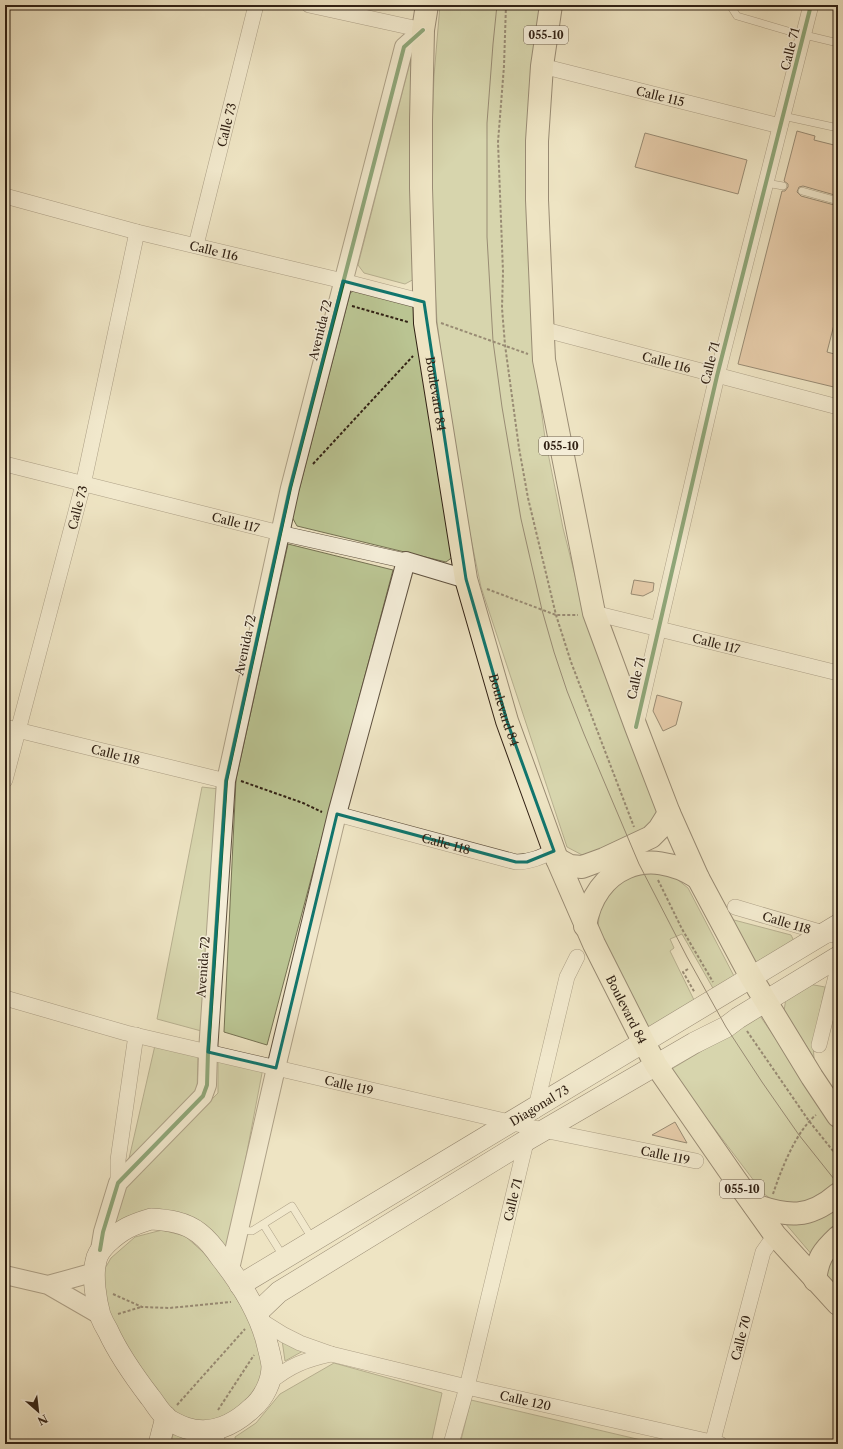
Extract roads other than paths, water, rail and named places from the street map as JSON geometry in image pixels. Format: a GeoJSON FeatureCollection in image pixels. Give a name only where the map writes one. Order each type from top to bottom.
{"type":"FeatureCollection","features":[{"type":"Feature","properties":{"kind":"highway","name":"055-10"},"geometry":{"type":"LineString","coordinates":[[423,30],[427,5]]}},
{"type":"Feature","properties":{"kind":"highway","name":"055-10"},"geometry":{"type":"LineString","coordinates":[[551,5],[542,66],[537,141],[537,200],[544,365],[594,612],[669,813],[698,878],[751,977],[834,1110]]}},
{"type":"Feature","properties":{"kind":"highway","name":"Boulevard 84"},"geometry":{"type":"LineString","coordinates":[[423,30],[421,188],[424,302],[427,340],[466,579],[507,722],[555,855],[585,926],[656,1065],[760,1208],[775,1235],[838,1304]]}},
{"type":"Feature","properties":{"kind":"highway"},"geometry":{"type":"LineString","coordinates":[[555,855],[570,866],[582,867],[604,859],[651,837],[669,813]]}},
{"type":"Feature","properties":{"kind":"highway"},"geometry":{"type":"LineString","coordinates":[[585,926],[590,905],[601,886],[612,876],[625,868],[639,864],[662,863],[675,865],[687,870],[698,878]]}},
{"type":"Feature","properties":{"kind":"highway"},"geometry":{"type":"LineString","coordinates":[[760,1208],[780,1214],[808,1212],[827,1204],[838,1194]]}},
{"type":"Feature","properties":{"kind":"highway"},"geometry":{"type":"LineString","coordinates":[[815,1280],[816,1268],[821,1255],[838,1237]]}},
{"type":"Feature","properties":{"kind":"main road","name":"Diagonal 73"},"geometry":{"type":"LineString","coordinates":[[235,1277],[284,1258],[643,1041],[751,977],[833,931]]}},
{"type":"Feature","properties":{"kind":"main road","name":"Diagonal 73"},"geometry":{"type":"LineString","coordinates":[[257,1313],[279,1292],[534,1132],[726,1027],[738,1018],[838,957]]}},
{"type":"Feature","properties":{"kind":"main road"},"geometry":{"type":"LineString","coordinates":[[151,1219],[182,1223],[199,1232],[209,1242],[235,1277],[257,1313],[271,1356],[272,1367],[270,1382],[258,1403],[243,1416],[208,1437],[186,1428],[166,1417],[136,1378],[114,1345],[100,1315],[95,1279],[96,1261],[100,1250],[119,1232],[133,1224],[151,1219]]}},
{"type":"Feature","properties":{"kind":"main road"},"geometry":{"type":"LineString","coordinates":[[159,1444],[166,1417]]}},
{"type":"Feature","properties":{"kind":"street","name":"Calle 73"},"geometry":{"type":"LineString","coordinates":[[196,245],[256,5]]}},
{"type":"Feature","properties":{"kind":"street"},"geometry":{"type":"LineString","coordinates":[[309,5],[423,30]]}},
{"type":"Feature","properties":{"kind":"street","name":"Calle 71"},"geometry":{"type":"LineString","coordinates":[[636,727],[717,376],[811,5]]}},
{"type":"Feature","properties":{"kind":"street","name":"Avenida 72"},"geometry":{"type":"LineString","coordinates":[[100,1250],[103,1232],[118,1183],[204,1096],[207,1085],[226,781],[280,533],[342,281],[404,47],[423,30]]}},
{"type":"Feature","properties":{"kind":"street","name":"Calle 115"},"geometry":{"type":"LineString","coordinates":[[542,66],[782,121]]}},
{"type":"Feature","properties":{"kind":"street","name":"Calle 116"},"geometry":{"type":"LineString","coordinates":[[5,196],[137,232],[196,245],[424,302]]}},
{"type":"Feature","properties":{"kind":"street","name":"Calle 73"},"geometry":{"type":"LineString","coordinates":[[5,780],[11,729],[83,485],[137,232]]}},
{"type":"Feature","properties":{"kind":"street","name":"Calle 116"},"geometry":{"type":"LineString","coordinates":[[542,329],[838,407]]}},
{"type":"Feature","properties":{"kind":"street","name":"Calle 117"},"geometry":{"type":"LineString","coordinates":[[5,464],[83,485],[280,533],[406,561],[466,579]]}},
{"type":"Feature","properties":{"kind":"street"},"geometry":{"type":"LineString","coordinates":[[235,1277],[238,1230],[276,1068],[337,814],[406,561]]}},
{"type":"Feature","properties":{"kind":"street","name":"Calle 117"},"geometry":{"type":"LineString","coordinates":[[594,612],[838,673]]}},
{"type":"Feature","properties":{"kind":"street","name":"Calle 118"},"geometry":{"type":"LineString","coordinates":[[11,729],[226,781]]}},
{"type":"Feature","properties":{"kind":"street","name":"Calle 118"},"geometry":{"type":"LineString","coordinates":[[337,814],[516,862],[527,862],[555,855]]}},
{"type":"Feature","properties":{"kind":"street","name":"Calle 118"},"geometry":{"type":"LineString","coordinates":[[735,907],[833,931]]}},
{"type":"Feature","properties":{"kind":"street","name":"Calle 71"},"geometry":{"type":"LineString","coordinates":[[451,1444],[534,1132],[536,1106],[567,977],[577,957]]}},
{"type":"Feature","properties":{"kind":"street"},"geometry":{"type":"LineString","coordinates":[[819,1045],[838,968]]}},
{"type":"Feature","properties":{"kind":"street","name":"Calle 119"},"geometry":{"type":"LineString","coordinates":[[5,998],[136,1035],[509,1122],[534,1132],[696,1161]]}},
{"type":"Feature","properties":{"kind":"street"},"geometry":{"type":"LineString","coordinates":[[118,1183],[118,1160],[136,1035]]}},
{"type":"Feature","properties":{"kind":"street","name":"Calle 70"},"geometry":{"type":"LineString","coordinates":[[715,1443],[763,1252],[775,1235]]}},
{"type":"Feature","properties":{"kind":"street"},"geometry":{"type":"LineString","coordinates":[[5,1275],[48,1285],[100,1315]]}},
{"type":"Feature","properties":{"kind":"street"},"geometry":{"type":"LineString","coordinates":[[48,1285],[95,1279]]}},
{"type":"Feature","properties":{"kind":"street","name":"Calle 120"},"geometry":{"type":"LineString","coordinates":[[257,1313],[284,1335],[300,1343],[331,1354],[467,1387],[715,1443]]}},
{"type":"Feature","properties":{"kind":"street","name":"Calle 120"},"geometry":{"type":"LineString","coordinates":[[270,1382],[284,1370],[307,1360],[331,1354]]}},
{"type":"Feature","properties":{"kind":"lane"},"geometry":{"type":"LineString","coordinates":[[730,5],[737,16],[838,43]]}},
{"type":"Feature","properties":{"kind":"lane"},"geometry":{"type":"LineString","coordinates":[[782,121],[838,128]]}},
{"type":"Feature","properties":{"kind":"lane"},"geometry":{"type":"LineString","coordinates":[[766,183],[783,186]]}},
{"type":"Feature","properties":{"kind":"lane"},"geometry":{"type":"LineString","coordinates":[[802,191],[838,201]]}},
{"type":"Feature","properties":{"kind":"lane"},"geometry":{"type":"LineString","coordinates":[[238,1230],[252,1231],[292,1206],[313,1240]]}},
{"type":"Feature","properties":{"kind":"lane"},"geometry":{"type":"LineString","coordinates":[[263,1224],[284,1258]]}},
{"type":"Feature","properties":{"kind":"tram line"},"geometry":{"type":"LineString","coordinates":[[497,5],[487,123],[487,237],[493,341],[502,407],[521,519],[542,610],[554,652],[584,734],[639,864],[687,957],[726,1027],[762,1082],[799,1135],[838,1184]]}}]}
